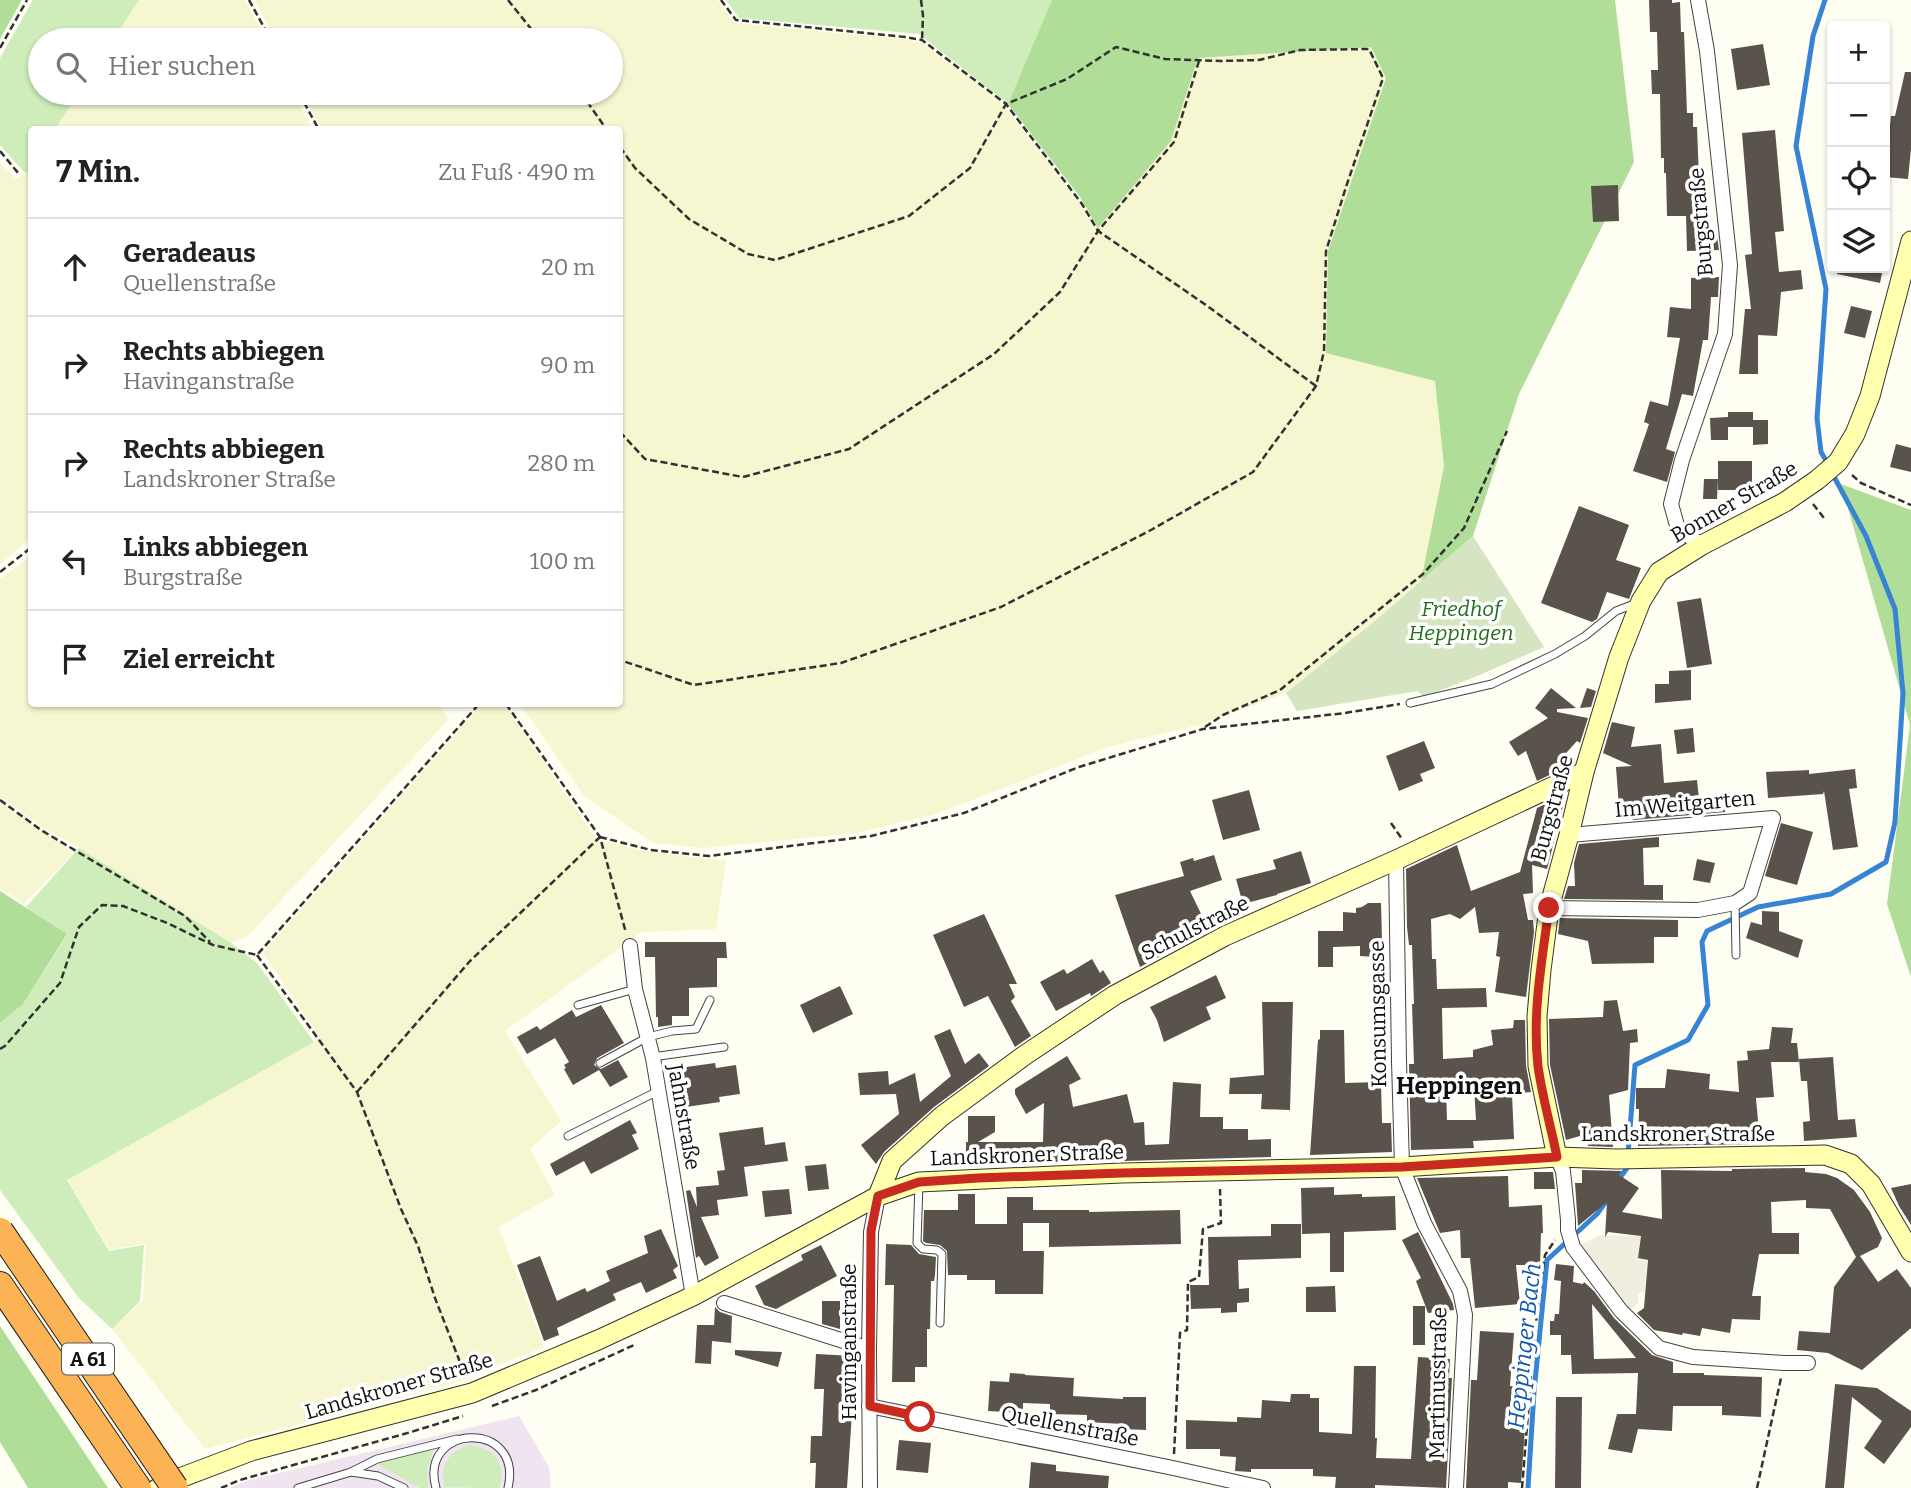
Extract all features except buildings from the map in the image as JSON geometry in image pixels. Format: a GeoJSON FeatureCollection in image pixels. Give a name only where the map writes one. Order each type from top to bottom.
{"type":"FeatureCollection","features":[{"type":"Feature","properties":{"kind":"highway","name":"A 61"},"geometry":{"type":"LineString","coordinates":[[0,1231],[175,1488]]}},
{"type":"Feature","properties":{"kind":"highway","name":"A 61"},"geometry":{"type":"LineString","coordinates":[[0,1285],[138,1488]]}},
{"type":"Feature","properties":{"kind":"main road","name":"Bonner Straße"},"geometry":{"type":"LineString","coordinates":[[1641,601],[1659,572],[1702,545],[1785,502],[1836,463],[1855,434],[1871,396],[1911,241]]}},
{"type":"Feature","properties":{"kind":"main road","name":"Burgstraße"},"geometry":{"type":"LineString","coordinates":[[1557,1157],[1538,1066],[1537,1016],[1549,908],[1584,772],[1619,657],[1641,601]]}},
{"type":"Feature","properties":{"kind":"main road","name":"Schulstraße"},"geometry":{"type":"LineString","coordinates":[[878,1196],[892,1161],[942,1116],[1025,1055],[1115,995],[1225,936],[1584,772]]}},
{"type":"Feature","properties":{"kind":"main road","name":"Landskroner Straße"},"geometry":{"type":"LineString","coordinates":[[158,1488],[251,1451],[472,1393],[598,1340],[693,1296],[878,1196],[919,1182],[1122,1173],[1402,1167],[1557,1157],[1644,1159],[1825,1155],[1851,1164],[1871,1184],[1911,1252]]}},
{"type":"Feature","properties":{"kind":"street","name":"Burgstraße"},"geometry":{"type":"LineString","coordinates":[[1698,0],[1707,51],[1730,265],[1725,334],[1682,460],[1671,504],[1678,529],[1702,545]]}},
{"type":"Feature","properties":{"kind":"street","name":"Im Weitgarten"},"geometry":{"type":"LineString","coordinates":[[1569,835],[1773,818],[1750,893],[1735,903]]}},
{"type":"Feature","properties":{"kind":"street","name":"Konsumsgasse"},"geometry":{"type":"LineString","coordinates":[[1396,860],[1402,1167]]}},
{"type":"Feature","properties":{"kind":"street"},"geometry":{"type":"LineString","coordinates":[[1549,908],[1698,910],[1735,903]]}},
{"type":"Feature","properties":{"kind":"street","name":"Jahnstraße"},"geometry":{"type":"LineString","coordinates":[[630,946],[635,989],[652,1057],[693,1296]]}},
{"type":"Feature","properties":{"kind":"street"},"geometry":{"type":"LineString","coordinates":[[1557,1157],[1563,1171],[1573,1247],[1621,1311],[1659,1348],[1693,1357],[1808,1363]]}},
{"type":"Feature","properties":{"kind":"street","name":"Martinusstraße"},"geometry":{"type":"LineString","coordinates":[[1402,1167],[1424,1223],[1460,1291],[1465,1315],[1456,1488]]}},
{"type":"Feature","properties":{"kind":"street","name":"Havinganstraße"},"geometry":{"type":"LineString","coordinates":[[870,1488],[871,1231],[878,1196]]}},
{"type":"Feature","properties":{"kind":"street"},"geometry":{"type":"LineString","coordinates":[[724,1303],[869,1349]]}},
{"type":"Feature","properties":{"kind":"street","name":"Quellenstraße"},"geometry":{"type":"LineString","coordinates":[[870,1406],[1263,1488]]}},
{"type":"Feature","properties":{"kind":"lane"},"geometry":{"type":"LineString","coordinates":[[1410,703],[1492,684],[1555,654],[1616,611],[1641,601]]}},
{"type":"Feature","properties":{"kind":"lane"},"geometry":{"type":"LineString","coordinates":[[1735,903],[1736,955]]}},
{"type":"Feature","properties":{"kind":"lane"},"geometry":{"type":"LineString","coordinates":[[578,1005],[635,989]]}},
{"type":"Feature","properties":{"kind":"lane"},"geometry":{"type":"LineString","coordinates":[[600,1063],[648,1037],[696,1029],[710,999]]}},
{"type":"Feature","properties":{"kind":"lane"},"geometry":{"type":"LineString","coordinates":[[652,1057],[724,1047]]}},
{"type":"Feature","properties":{"kind":"lane"},"geometry":{"type":"LineString","coordinates":[[568,1136],[658,1091]]}},
{"type":"Feature","properties":{"kind":"lane"},"geometry":{"type":"LineString","coordinates":[[919,1182],[917,1243],[923,1249],[937,1250],[942,1254],[940,1323]]}},
{"type":"Feature","properties":{"kind":"lane"},"geometry":{"type":"LineString","coordinates":[[298,1488],[351,1472],[377,1459],[457,1439],[481,1437],[503,1452],[509,1464],[508,1488]]}},
{"type":"Feature","properties":{"kind":"lane"},"geometry":{"type":"LineString","coordinates":[[436,1488],[433,1479],[434,1467],[439,1455],[457,1439]]}},
{"type":"Feature","properties":{"kind":"lane"},"geometry":{"type":"LineString","coordinates":[[351,1472],[378,1476],[404,1488]]}},
{"type":"Feature","properties":{"kind":"path"},"geometry":{"type":"LineString","coordinates":[[0,48],[27,0]]}},
{"type":"Feature","properties":{"kind":"path"},"geometry":{"type":"LineString","coordinates":[[249,0],[264,28]]}},
{"type":"Feature","properties":{"kind":"path"},"geometry":{"type":"LineString","coordinates":[[508,0],[530,28]]}},
{"type":"Feature","properties":{"kind":"path"},"geometry":{"type":"LineString","coordinates":[[721,0],[736,20],[922,40],[1006,104],[1082,204],[1098,231],[1206,304],[1316,386]]}},
{"type":"Feature","properties":{"kind":"path"},"geometry":{"type":"LineString","coordinates":[[921,0],[922,40]]}},
{"type":"Feature","properties":{"kind":"path"},"geometry":{"type":"LineString","coordinates":[[623,151],[635,168],[689,219],[748,254],[775,260],[909,216],[970,168],[1006,104],[1067,79],[1116,47],[1165,59],[1199,61],[1259,60],[1300,50],[1369,48],[1382,78],[1326,251],[1324,351],[1316,386],[1253,472],[1152,530],[1001,607],[841,663],[694,685],[623,661]]}},
{"type":"Feature","properties":{"kind":"path"},"geometry":{"type":"LineString","coordinates":[[623,435],[645,459],[743,477],[849,449],[993,354],[1059,292],[1098,231],[1174,142],[1199,61]]}},
{"type":"Feature","properties":{"kind":"path"},"geometry":{"type":"LineString","coordinates":[[305,105],[317,126]]}},
{"type":"Feature","properties":{"kind":"path"},"geometry":{"type":"LineString","coordinates":[[589,105],[604,126]]}},
{"type":"Feature","properties":{"kind":"path"},"geometry":{"type":"LineString","coordinates":[[0,151],[19,174]]}},
{"type":"Feature","properties":{"kind":"path"},"geometry":{"type":"LineString","coordinates":[[1203,729],[1223,715],[1280,691],[1423,574],[1464,528],[1507,431]]}},
{"type":"Feature","properties":{"kind":"path"},"geometry":{"type":"LineString","coordinates":[[1836,463],[1861,483],[1911,505]]}},
{"type":"Feature","properties":{"kind":"path"},"geometry":{"type":"LineString","coordinates":[[0,572],[28,550]]}},
{"type":"Feature","properties":{"kind":"path"},"geometry":{"type":"LineString","coordinates":[[600,837],[651,850],[709,856],[871,836],[964,813],[1079,767],[1203,729],[1410,703]]}},
{"type":"Feature","properties":{"kind":"path"},"geometry":{"type":"LineString","coordinates":[[257,955],[476,707]]}},
{"type":"Feature","properties":{"kind":"path"},"geometry":{"type":"LineString","coordinates":[[508,707],[600,837],[630,946]]}},
{"type":"Feature","properties":{"kind":"path"},"geometry":{"type":"LineString","coordinates":[[0,800],[41,830],[185,916],[212,944]]}},
{"type":"Feature","properties":{"kind":"path"},"geometry":{"type":"LineString","coordinates":[[1391,823],[1404,842]]}},
{"type":"Feature","properties":{"kind":"path"},"geometry":{"type":"LineString","coordinates":[[357,1092],[470,961],[600,837]]}},
{"type":"Feature","properties":{"kind":"path"},"geometry":{"type":"LineString","coordinates":[[0,1049],[61,983],[79,927],[102,905],[123,906],[212,944],[257,955],[357,1092],[401,1209],[418,1245],[435,1298],[472,1393]]}},
{"type":"Feature","properties":{"kind":"path"},"geometry":{"type":"LineString","coordinates":[[1173,1468],[1180,1333],[1187,1330],[1188,1282],[1199,1277],[1203,1229],[1221,1223],[1220,1172]]}},
{"type":"Feature","properties":{"kind":"path"},"geometry":{"type":"LineString","coordinates":[[1522,1488],[1534,1339],[1545,1255],[1568,1225]]}},
{"type":"Feature","properties":{"kind":"path"},"geometry":{"type":"LineString","coordinates":[[1757,1488],[1784,1363]]}},
{"type":"Feature","properties":{"kind":"shaded area"},"geometry":{"type":"Polygon","coordinates":[[[1600,1235],[1641,1236],[1638,1258],[1647,1261],[1645,1291],[1638,1294],[1638,1303],[1632,1309],[1615,1310],[1567,1252],[1600,1235]]]}},
{"type":"Feature","properties":{"kind":"shaded area"},"geometry":{"type":"Polygon","coordinates":[[[519,1416],[549,1467],[551,1488],[229,1488],[250,1480],[519,1416]]]}},
{"type":"Feature","properties":{"kind":"green space"},"geometry":{"type":"Polygon","coordinates":[[[0,0],[22,0],[0,39],[0,0]]]}},
{"type":"Feature","properties":{"kind":"green space"},"geometry":{"type":"Polygon","coordinates":[[[33,0],[139,0],[121,28],[28,28],[28,105],[71,105],[57,126],[28,126],[26,174],[0,145],[0,58],[33,0]]]}},
{"type":"Feature","properties":{"kind":"green space"},"geometry":{"type":"Polygon","coordinates":[[[139,0],[245,0],[260,28],[121,28],[139,0]]]}},
{"type":"Feature","properties":{"kind":"green space"},"geometry":{"type":"Polygon","coordinates":[[[255,0],[718,0],[734,23],[923,43],[1004,105],[1098,227],[1171,141],[1198,58],[1371,46],[1386,78],[1328,251],[1327,353],[1435,380],[1444,466],[1421,581],[1286,693],[1199,725],[1111,746],[936,814],[857,833],[703,848],[653,843],[585,797],[522,707],[623,707],[623,126],[320,126],[308,105],[623,105],[623,28],[269,28],[255,0]]]}},
{"type":"Feature","properties":{"kind":"green space"},"geometry":{"type":"Polygon","coordinates":[[[726,0],[1052,1],[1008,104],[919,34],[739,18],[726,0]]]}},
{"type":"Feature","properties":{"kind":"green space"},"geometry":{"type":"Polygon","coordinates":[[[1052,0],[1615,0],[1634,162],[1519,394],[1473,536],[1421,581],[1444,466],[1435,381],[1326,353],[1328,251],[1386,78],[1371,47],[1198,58],[1171,141],[1098,228],[1080,197],[1008,104],[1052,0]]]}},
{"type":"Feature","properties":{"kind":"green space"},"geometry":{"type":"Polygon","coordinates":[[[71,105],[299,105],[310,126],[58,126],[71,105]]]}},
{"type":"Feature","properties":{"kind":"green space"},"geometry":{"type":"Polygon","coordinates":[[[0,163],[16,179],[28,171],[28,541],[0,564],[0,163]]]}},
{"type":"Feature","properties":{"kind":"green space"},"geometry":{"type":"Polygon","coordinates":[[[1841,484],[1911,510],[1911,977],[1887,904],[1910,725],[1841,484]]]}},
{"type":"Feature","properties":{"kind":"green space","name":"Friedhof Heppingen"},"geometry":{"type":"Polygon","coordinates":[[[1473,536],[1544,647],[1423,697],[1418,691],[1297,711],[1286,693],[1473,536]]]}},
{"type":"Feature","properties":{"kind":"green space"},"geometry":{"type":"Polygon","coordinates":[[[28,558],[28,707],[440,707],[449,719],[247,937],[231,943],[43,828],[0,796],[0,579],[28,558]]]}},
{"type":"Feature","properties":{"kind":"green space"},"geometry":{"type":"Polygon","coordinates":[[[479,707],[506,707],[597,840],[652,852],[726,861],[716,929],[642,932],[505,1031],[561,1121],[530,1149],[555,1195],[499,1227],[544,1347],[458,1382],[205,1449],[112,1329],[143,1300],[146,1244],[109,1249],[67,1179],[320,1038],[263,953],[479,707]]]}},
{"type":"Feature","properties":{"kind":"green space"},"geometry":{"type":"Polygon","coordinates":[[[0,801],[74,853],[23,904],[0,888],[0,801]]]}},
{"type":"Feature","properties":{"kind":"green space"},"geometry":{"type":"Polygon","coordinates":[[[79,848],[231,943],[257,963],[314,1042],[67,1180],[109,1251],[144,1245],[140,1301],[112,1329],[78,1297],[0,1190],[0,1023],[23,1004],[67,935],[26,907],[79,848]]]}},
{"type":"Feature","properties":{"kind":"green space"},"geometry":{"type":"Polygon","coordinates":[[[0,891],[67,934],[23,1004],[0,1023],[0,891]]]}},
{"type":"Feature","properties":{"kind":"green space"},"geometry":{"type":"Polygon","coordinates":[[[0,1326],[108,1488],[28,1488],[0,1442],[0,1326]]]}},
{"type":"Feature","properties":{"kind":"green space"},"geometry":{"type":"Polygon","coordinates":[[[470,1445],[486,1450],[497,1459],[501,1472],[499,1488],[445,1487],[443,1472],[447,1460],[456,1451],[470,1445]]]}},
{"type":"Feature","properties":{"kind":"green space"},"geometry":{"type":"Polygon","coordinates":[[[429,1448],[433,1451],[427,1469],[428,1488],[420,1488],[379,1465],[380,1462],[429,1448]]]}},
{"type":"Feature","properties":{"kind":"waterway","name":"Heppinger Bach"},"geometry":{"type":"LineString","coordinates":[[1825,0],[1813,36],[1796,146],[1826,289],[1817,418],[1821,452],[1828,464]]}},
{"type":"Feature","properties":{"kind":"waterway","name":"Heppinger Bach"},"geometry":{"type":"LineString","coordinates":[[1628,1154],[1635,1065],[1688,1040],[1708,1005],[1702,942],[1707,931],[1758,907],[1831,894],[1886,862],[1895,822],[1903,693],[1895,609],[1866,536],[1832,473]]}},
{"type":"Feature","properties":{"kind":"waterway","name":"Heppinger Bach"},"geometry":{"type":"LineString","coordinates":[[1617,1182],[1627,1168],[1627,1163]]}},
{"type":"Feature","properties":{"kind":"waterway","name":"Heppinger Bach"},"geometry":{"type":"LineString","coordinates":[[1528,1488],[1547,1260],[1597,1214],[1607,1200]]}},
{"type":"Feature","properties":{"kind":"district","name":"Heppingen"},"geometry":{"type":"Point","coordinates":[1459,1086]}},
{"type":"Feature","properties":{"kind":"route"},"geometry":{"type":"LineString","coordinates":[[920,1417],[870,1406],[871,1231],[878,1196],[919,1182],[978,1178],[1402,1167],[1557,1157],[1538,1066],[1537,1016],[1549,908]]}}]}
